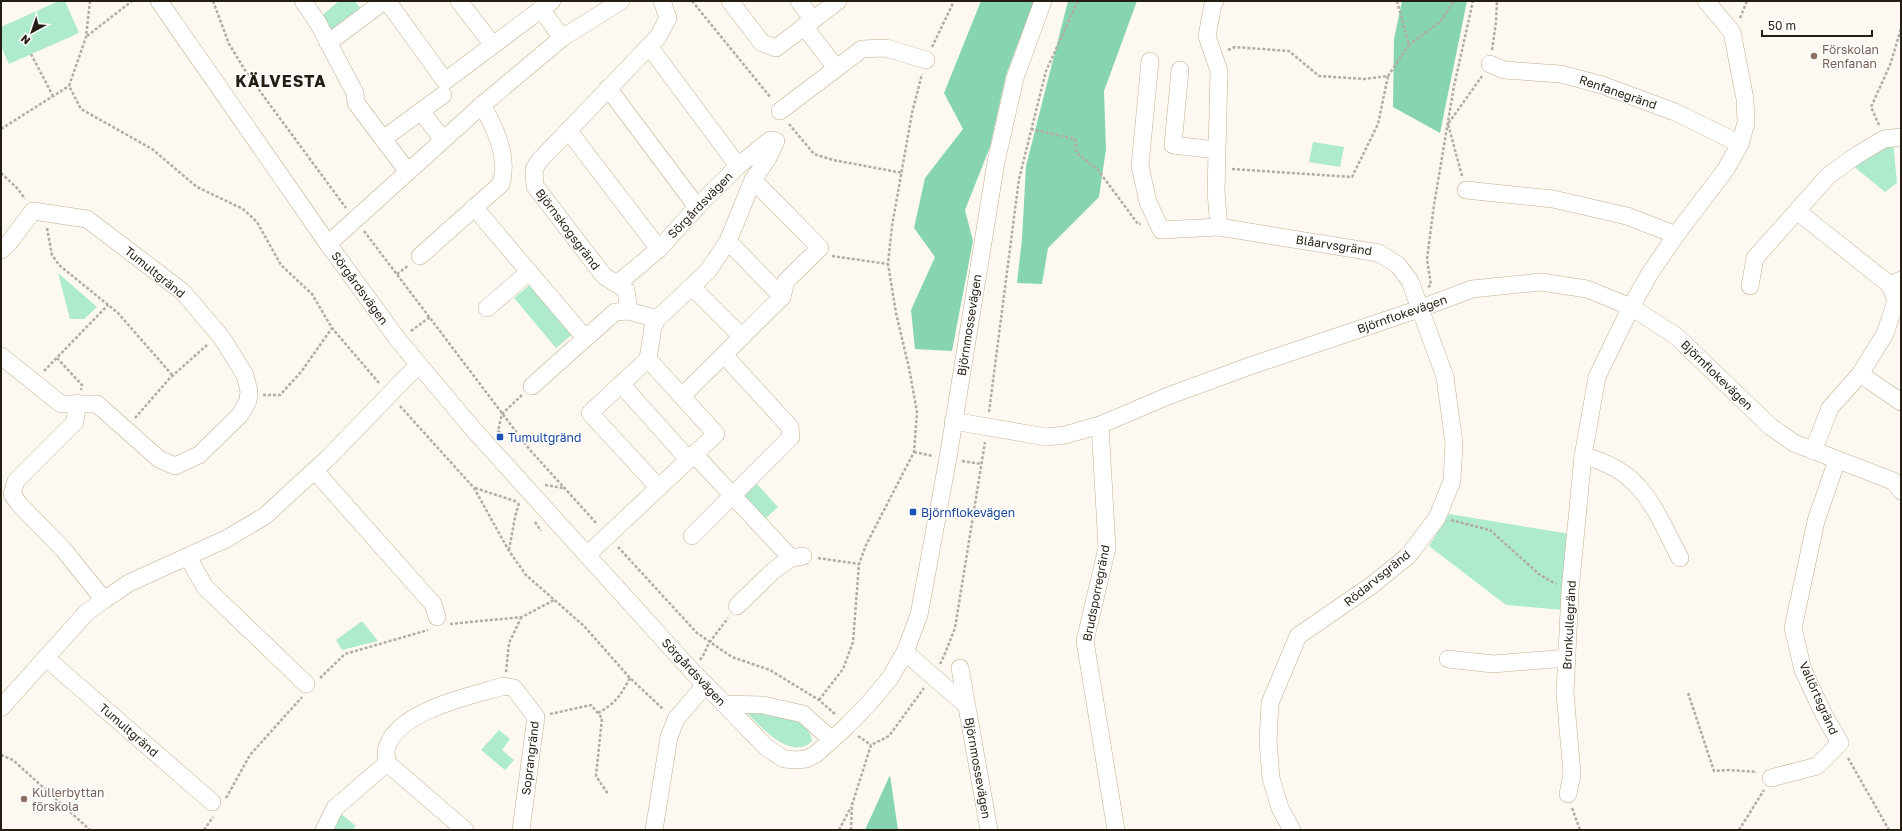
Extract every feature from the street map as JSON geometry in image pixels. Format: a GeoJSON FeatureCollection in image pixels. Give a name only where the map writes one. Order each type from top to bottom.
{"type":"FeatureCollection","features":[{"type":"Feature","properties":{"kind":"street","name":"Sörgårdsvägen"},"geometry":{"type":"LineString","coordinates":[[159,1],[328,244],[399,341],[473,429],[705,685],[758,740],[775,754],[784,759],[806,759],[816,754]]}},
{"type":"Feature","properties":{"kind":"street"},"geometry":{"type":"LineString","coordinates":[[303,1],[318,23],[355,93],[356,103],[408,172]]}},
{"type":"Feature","properties":{"kind":"street"},"geometry":{"type":"LineString","coordinates":[[328,43],[386,1],[444,88]]}},
{"type":"Feature","properties":{"kind":"street"},"geometry":{"type":"LineString","coordinates":[[460,1],[493,45]]}},
{"type":"Feature","properties":{"kind":"street"},"geometry":{"type":"LineString","coordinates":[[328,244],[482,105],[562,38],[620,1]]}},
{"type":"Feature","properties":{"kind":"street","name":"Björnskogsgränd"},"geometry":{"type":"LineString","coordinates":[[617,284],[604,276],[535,186],[534,169],[540,160],[568,130],[658,37],[668,18],[662,1]]}},
{"type":"Feature","properties":{"kind":"street"},"geometry":{"type":"LineString","coordinates":[[730,1],[762,43],[776,48],[838,1]]}},
{"type":"Feature","properties":{"kind":"street"},"geometry":{"type":"LineString","coordinates":[[799,1],[809,23],[836,68]]}},
{"type":"Feature","properties":{"kind":"street","name":"Björnmossevägen"},"geometry":{"type":"LineString","coordinates":[[816,754],[848,725],[890,678],[905,652],[919,615],[996,162],[1015,78],[1043,1]]}},
{"type":"Feature","properties":{"kind":"street"},"geometry":{"type":"LineString","coordinates":[[1215,1],[1213,4],[1207,36],[1220,71],[1216,150],[1216,192],[1219,227]]}},
{"type":"Feature","properties":{"kind":"street"},"geometry":{"type":"LineString","coordinates":[[1631,307],[1650,273],[1676,235],[1726,170],[1740,144],[1746,123],[1746,99],[1732,32],[1706,1]]}},
{"type":"Feature","properties":{"kind":"street"},"geometry":{"type":"LineString","coordinates":[[383,139],[421,111],[444,88],[541,5],[562,38]]}},
{"type":"Feature","properties":{"kind":"street"},"geometry":{"type":"LineString","coordinates":[[649,46],[738,166]]}},
{"type":"Feature","properties":{"kind":"street"},"geometry":{"type":"LineString","coordinates":[[780,111],[862,48],[886,48],[926,60]]}},
{"type":"Feature","properties":{"kind":"street"},"geometry":{"type":"LineString","coordinates":[[1150,61],[1140,166],[1148,202],[1161,230]]}},
{"type":"Feature","properties":{"kind":"street","name":"Renfanegränd"},"geometry":{"type":"LineString","coordinates":[[1490,64],[1504,70],[1561,74],[1602,85],[1675,112],[1740,144]]}},
{"type":"Feature","properties":{"kind":"street"},"geometry":{"type":"LineString","coordinates":[[1180,70],[1173,145],[1216,150]]}},
{"type":"Feature","properties":{"kind":"street"},"geometry":{"type":"LineString","coordinates":[[608,88],[697,207]]}},
{"type":"Feature","properties":{"kind":"street"},"geometry":{"type":"LineString","coordinates":[[420,256],[501,184],[504,175],[504,157],[493,124],[482,105]]}},
{"type":"Feature","properties":{"kind":"street"},"geometry":{"type":"LineString","coordinates":[[421,111],[443,140]]}},
{"type":"Feature","properties":{"kind":"street"},"geometry":{"type":"LineString","coordinates":[[568,130],[659,249]]}},
{"type":"Feature","properties":{"kind":"street"},"geometry":{"type":"LineString","coordinates":[[1750,286],[1755,258],[1828,176],[1857,155],[1893,138]]}},
{"type":"Feature","properties":{"kind":"street","name":"Sörgårdsvägen"},"geometry":{"type":"LineString","coordinates":[[617,284],[659,249],[697,207],[738,166],[770,140],[776,141],[768,158],[753,180],[728,241],[708,271],[656,319]]}},
{"type":"Feature","properties":{"kind":"street","name":"Sörgårdsvägen"},"geometry":{"type":"LineString","coordinates":[[753,180],[820,248]]}},
{"type":"Feature","properties":{"kind":"street"},"geometry":{"type":"LineString","coordinates":[[1466,190],[1553,199],[1628,216],[1676,235]]}},
{"type":"Feature","properties":{"kind":"street"},"geometry":{"type":"LineString","coordinates":[[474,207],[585,338]]}},
{"type":"Feature","properties":{"kind":"street"},"geometry":{"type":"LineString","coordinates":[[1,250],[38,212]]}},
{"type":"Feature","properties":{"kind":"street","name":"Tumultgränd"},"geometry":{"type":"LineString","coordinates":[[38,212],[87,219],[183,292],[218,334],[245,375],[249,391]]}},
{"type":"Feature","properties":{"kind":"street"},"geometry":{"type":"LineString","coordinates":[[1797,212],[1895,283],[1896,301],[1885,334],[1860,374],[1830,408],[1813,451]]}},
{"type":"Feature","properties":{"kind":"street","name":"Blåarvsgränd"},"geometry":{"type":"LineString","coordinates":[[1161,230],[1219,227],[1379,253],[1398,265],[1410,282],[1417,301]]}},
{"type":"Feature","properties":{"kind":"street"},"geometry":{"type":"LineString","coordinates":[[728,241],[782,297]]}},
{"type":"Feature","properties":{"kind":"street"},"geometry":{"type":"LineString","coordinates":[[682,396],[782,297],[786,281],[820,248]]}},
{"type":"Feature","properties":{"kind":"street"},"geometry":{"type":"LineString","coordinates":[[487,308],[529,272]]}},
{"type":"Feature","properties":{"kind":"street","name":"Björnflokevägen"},"geometry":{"type":"LineString","coordinates":[[953,420],[1046,437],[1065,435],[1100,425],[1168,396],[1417,301],[1472,289],[1541,282],[1588,289],[1631,307],[1676,336],[1771,427],[1794,443],[1893,481],[1901,491]]}},
{"type":"Feature","properties":{"kind":"street"},"geometry":{"type":"LineString","coordinates":[[617,284],[626,290],[629,311]]}},
{"type":"Feature","properties":{"kind":"street"},"geometry":{"type":"LineString","coordinates":[[692,287],[742,338]]}},
{"type":"Feature","properties":{"kind":"street","name":"Rödarvsgränd"},"geometry":{"type":"LineString","coordinates":[[1292,830],[1280,808],[1271,778],[1268,741],[1270,703],[1298,636],[1372,585],[1408,556],[1437,518],[1452,481],[1454,443],[1445,377],[1417,301]]}},
{"type":"Feature","properties":{"kind":"street","name":"Brunkullegränd"},"geometry":{"type":"LineString","coordinates":[[1568,794],[1572,774],[1565,692],[1570,591],[1583,456],[1597,378],[1631,307]]}},
{"type":"Feature","properties":{"kind":"street"},"geometry":{"type":"LineString","coordinates":[[532,386],[615,312],[629,311],[656,319],[653,327],[648,360],[590,413],[658,487]]}},
{"type":"Feature","properties":{"kind":"street"},"geometry":{"type":"LineString","coordinates":[[692,536],[791,438],[790,427],[724,355]]}},
{"type":"Feature","properties":{"kind":"street"},"geometry":{"type":"LineString","coordinates":[[1,356],[61,404],[97,404],[159,459],[175,466],[199,455],[240,415],[248,401],[249,391]]}},
{"type":"Feature","properties":{"kind":"street"},"geometry":{"type":"LineString","coordinates":[[587,555],[716,434],[648,360]]}},
{"type":"Feature","properties":{"kind":"street"},"geometry":{"type":"LineString","coordinates":[[2,708],[86,613],[129,584],[226,539],[266,516],[315,471],[418,364]]}},
{"type":"Feature","properties":{"kind":"street"},"geometry":{"type":"LineString","coordinates":[[1860,374],[1901,402]]}},
{"type":"Feature","properties":{"kind":"street"},"geometry":{"type":"LineString","coordinates":[[621,384],[691,456],[797,557],[773,571],[738,606]]}},
{"type":"Feature","properties":{"kind":"street"},"geometry":{"type":"LineString","coordinates":[[77,403],[75,422],[16,480],[12,494],[19,504],[63,549],[104,600]]}},
{"type":"Feature","properties":{"kind":"street","name":"Brudsporregränd"},"geometry":{"type":"LineString","coordinates":[[1100,425],[1107,548],[1085,641],[1116,830]]}},
{"type":"Feature","properties":{"kind":"street"},"geometry":{"type":"LineString","coordinates":[[1583,456],[1602,461],[1626,474],[1646,494],[1680,558]]}},
{"type":"Feature","properties":{"kind":"street","name":"Vallörtsgränd"},"geometry":{"type":"LineString","coordinates":[[1777,776],[1816,766],[1840,743],[1824,715],[1803,670],[1793,628],[1816,521],[1837,460]]}},
{"type":"Feature","properties":{"kind":"street"},"geometry":{"type":"LineString","coordinates":[[315,471],[433,604],[438,623]]}},
{"type":"Feature","properties":{"kind":"street"},"geometry":{"type":"LineString","coordinates":[[188,557],[205,586],[309,686]]}},
{"type":"Feature","properties":{"kind":"street","name":"Björnmossevägen"},"geometry":{"type":"LineString","coordinates":[[905,652],[967,706]]}},
{"type":"Feature","properties":{"kind":"street","name":"Tumultgränd"},"geometry":{"type":"LineString","coordinates":[[46,658],[218,804]]}},
{"type":"Feature","properties":{"kind":"street"},"geometry":{"type":"LineString","coordinates":[[1448,659],[1493,664],[1567,658]]}},
{"type":"Feature","properties":{"kind":"street","name":"Björnmossevägen"},"geometry":{"type":"LineString","coordinates":[[960,668],[989,830]]}},
{"type":"Feature","properties":{"kind":"street"},"geometry":{"type":"LineString","coordinates":[[654,830],[665,753],[676,719],[705,685]]}},
{"type":"Feature","properties":{"kind":"street"},"geometry":{"type":"LineString","coordinates":[[324,830],[335,808],[387,763],[387,748],[398,729],[434,706],[504,686]]}},
{"type":"Feature","properties":{"kind":"street","name":"Soprangränd"},"geometry":{"type":"LineString","coordinates":[[504,686],[514,688],[536,717],[521,830]]}},
{"type":"Feature","properties":{"kind":"street"},"geometry":{"type":"LineString","coordinates":[[724,704],[763,705],[803,714],[832,740]]}},
{"type":"Feature","properties":{"kind":"street"},"geometry":{"type":"LineString","coordinates":[[387,763],[465,830]]}},
{"type":"Feature","properties":{"kind":"path"},"geometry":{"type":"LineString","coordinates":[[1,129],[70,86],[86,37],[90,1]]}},
{"type":"Feature","properties":{"kind":"path"},"geometry":{"type":"LineString","coordinates":[[86,37],[132,1]]}},
{"type":"Feature","properties":{"kind":"path"},"geometry":{"type":"LineString","coordinates":[[213,1],[229,44],[248,75],[355,220],[530,450],[697,633],[709,643],[732,657],[770,670],[819,700],[848,725],[856,734],[871,745]]}},
{"type":"Feature","properties":{"kind":"path"},"geometry":{"type":"LineString","coordinates":[[819,700],[843,669],[853,642],[860,564],[870,538],[914,452],[917,412],[909,368],[896,313],[888,264],[892,226],[912,113],[926,60],[954,1]]}},
{"type":"Feature","properties":{"kind":"path"},"geometry":{"type":"LineString","coordinates":[[840,830],[852,805],[871,745],[890,736],[944,656],[955,628],[987,426],[1019,179],[1046,71],[1078,1]]}},
{"type":"Feature","properties":{"kind":"path"},"geometry":{"type":"LineString","coordinates":[[1397,1],[1409,45]]}},
{"type":"Feature","properties":{"kind":"path"},"geometry":{"type":"LineString","coordinates":[[1216,150],[1232,169],[1352,177],[1378,124],[1388,76],[1409,45],[1441,21],[1454,1]]}},
{"type":"Feature","properties":{"kind":"path"},"geometry":{"type":"LineString","coordinates":[[1417,301],[1431,285],[1427,259],[1454,86],[1473,1]]}},
{"type":"Feature","properties":{"kind":"path"},"geometry":{"type":"LineString","coordinates":[[1448,124],[1490,64],[1496,22],[1497,1]]}},
{"type":"Feature","properties":{"kind":"path"},"geometry":{"type":"LineString","coordinates":[[1893,138],[1871,107],[1890,65],[1901,29]]}},
{"type":"Feature","properties":{"kind":"path"},"geometry":{"type":"LineString","coordinates":[[1215,57],[1235,46],[1289,51],[1319,76],[1364,79],[1388,76]]}},
{"type":"Feature","properties":{"kind":"path"},"geometry":{"type":"LineString","coordinates":[[31,54],[53,96]]}},
{"type":"Feature","properties":{"kind":"path"},"geometry":{"type":"LineString","coordinates":[[70,86],[82,109],[152,149],[197,187],[243,209],[258,222],[281,265],[312,294],[332,328],[474,488],[508,551],[526,575],[584,626],[630,678],[659,706],[676,719]]}},
{"type":"Feature","properties":{"kind":"path"},"geometry":{"type":"LineString","coordinates":[[1448,124],[1466,190]]}},
{"type":"Feature","properties":{"kind":"path"},"geometry":{"type":"LineString","coordinates":[[1031,129],[1075,140],[1077,153],[1098,170],[1138,224],[1161,230]]}},
{"type":"Feature","properties":{"kind":"path"},"geometry":{"type":"LineString","coordinates":[[1,173],[18,189],[38,212],[52,255],[59,265],[118,313],[173,376]]}},
{"type":"Feature","properties":{"kind":"path"},"geometry":{"type":"LineString","coordinates":[[820,248],[830,256],[888,264]]}},
{"type":"Feature","properties":{"kind":"path"},"geometry":{"type":"LineString","coordinates":[[34,381],[108,305]]}},
{"type":"Feature","properties":{"kind":"path"},"geometry":{"type":"LineString","coordinates":[[249,391],[262,395],[280,395],[301,372],[332,328]]}},
{"type":"Feature","properties":{"kind":"path"},"geometry":{"type":"LineString","coordinates":[[125,428],[173,376],[218,334]]}},
{"type":"Feature","properties":{"kind":"path"},"geometry":{"type":"LineString","coordinates":[[57,358],[82,385],[77,403]]}},
{"type":"Feature","properties":{"kind":"path"},"geometry":{"type":"LineString","coordinates":[[502,435],[498,431],[502,414],[532,386]]}},
{"type":"Feature","properties":{"kind":"path"},"geometry":{"type":"LineString","coordinates":[[474,488],[520,502]]}},
{"type":"Feature","properties":{"kind":"path"},"geometry":{"type":"LineString","coordinates":[[1437,518],[1450,519],[1490,530],[1540,576],[1570,591]]}},
{"type":"Feature","properties":{"kind":"path"},"geometry":{"type":"LineString","coordinates":[[797,557],[860,564]]}},
{"type":"Feature","properties":{"kind":"path"},"geometry":{"type":"LineString","coordinates":[[204,830],[218,804],[250,755],[309,686],[345,654],[438,623],[522,617],[554,600]]}},
{"type":"Feature","properties":{"kind":"path"},"geometry":{"type":"LineString","coordinates":[[709,643],[738,606]]}},
{"type":"Feature","properties":{"kind":"path"},"geometry":{"type":"LineString","coordinates":[[504,686],[509,643],[522,617]]}},
{"type":"Feature","properties":{"kind":"path"},"geometry":{"type":"LineString","coordinates":[[598,713],[612,706],[620,696],[630,678]]}},
{"type":"Feature","properties":{"kind":"path"},"geometry":{"type":"LineString","coordinates":[[1688,693],[1714,771],[1729,770],[1777,776],[1739,830]]}},
{"type":"Feature","properties":{"kind":"path"},"geometry":{"type":"LineString","coordinates":[[536,717],[591,705],[602,718],[596,776],[608,794]]}},
{"type":"Feature","properties":{"kind":"path"},"geometry":{"type":"LineString","coordinates":[[1840,743],[1889,830]]}},
{"type":"Feature","properties":{"kind":"path"},"geometry":{"type":"LineString","coordinates":[[1,755],[13,760],[90,830]]}},
{"type":"Feature","properties":{"kind":"path"},"geometry":{"type":"LineString","coordinates":[[1568,794],[1580,830]]}},
{"type":"Feature","properties":{"kind":"path"},"geometry":{"type":"LineString","coordinates":[[851,830],[852,805]]}},
{"type":"Feature","properties":{"kind":"green space"},"geometry":{"type":"Polygon","coordinates":[[[59,1],[65,1],[79,33],[9,64],[1,46],[1,27],[59,1]]]}},
{"type":"Feature","properties":{"kind":"green space"},"geometry":{"type":"Polygon","coordinates":[[[339,1],[355,1],[361,9],[332,32],[320,17],[339,1]]]}},
{"type":"Feature","properties":{"kind":"green space"},"geometry":{"type":"Polygon","coordinates":[[[981,1],[1034,1],[1006,75],[990,147],[965,210],[973,241],[952,351],[915,349],[911,310],[935,257],[914,228],[925,178],[963,129],[944,93],[981,1]]]}},
{"type":"Feature","properties":{"kind":"green space"},"geometry":{"type":"Polygon","coordinates":[[[1068,1],[1137,1],[1104,91],[1106,149],[1099,197],[1048,248],[1042,284],[1017,283],[1022,239],[1026,166],[1068,1]]]}},
{"type":"Feature","properties":{"kind":"green space"},"geometry":{"type":"Polygon","coordinates":[[[1402,1],[1467,1],[1440,133],[1393,107],[1394,39],[1402,1]]]}},
{"type":"Feature","properties":{"kind":"green space"},"geometry":{"type":"Polygon","coordinates":[[[1313,142],[1344,147],[1340,167],[1309,162],[1313,142]]]}},
{"type":"Feature","properties":{"kind":"green space"},"geometry":{"type":"Polygon","coordinates":[[[1893,142],[1897,183],[1885,192],[1852,165],[1893,142]]]}},
{"type":"Feature","properties":{"kind":"green space"},"geometry":{"type":"Polygon","coordinates":[[[58,273],[97,307],[84,319],[70,319],[58,273]]]}},
{"type":"Feature","properties":{"kind":"green space"},"geometry":{"type":"Polygon","coordinates":[[[532,283],[574,333],[556,348],[514,298],[532,283]]]}},
{"type":"Feature","properties":{"kind":"green space"},"geometry":{"type":"Polygon","coordinates":[[[757,484],[778,507],[765,519],[744,496],[757,484]]]}},
{"type":"Feature","properties":{"kind":"green space"},"geometry":{"type":"Polygon","coordinates":[[[1449,514],[1570,534],[1563,610],[1506,605],[1429,546],[1449,514]]]}},
{"type":"Feature","properties":{"kind":"green space"},"geometry":{"type":"Polygon","coordinates":[[[362,621],[378,641],[342,650],[336,640],[362,621]]]}},
{"type":"Feature","properties":{"kind":"green space"},"geometry":{"type":"Polygon","coordinates":[[[746,712],[775,715],[795,720],[803,725],[809,732],[812,741],[804,746],[795,747],[786,745],[767,733],[746,712]]]}},
{"type":"Feature","properties":{"kind":"green space"},"geometry":{"type":"Polygon","coordinates":[[[499,730],[510,739],[502,750],[514,760],[505,770],[481,750],[499,730]]]}},
{"type":"Feature","properties":{"kind":"green space"},"geometry":{"type":"Polygon","coordinates":[[[890,775],[898,830],[865,830],[890,775]]]}},
{"type":"Feature","properties":{"kind":"green space"},"geometry":{"type":"Polygon","coordinates":[[[339,812],[356,826],[352,830],[329,830],[339,812]]]}},
{"type":"Feature","properties":{"kind":"place","name":"Förskolan Renfanan"},"geometry":{"type":"Point","coordinates":[1814,56]}},
{"type":"Feature","properties":{"kind":"place","name":"Tumultgränd"},"geometry":{"type":"Point","coordinates":[500,437]}},
{"type":"Feature","properties":{"kind":"place","name":"Björnflokevägen"},"geometry":{"type":"Point","coordinates":[913,512]}},
{"type":"Feature","properties":{"kind":"place","name":"Kullerbyttan förskola"},"geometry":{"type":"Point","coordinates":[24,799]}},
{"type":"Feature","properties":{"kind":"district","name":"KÄLVESTA"},"geometry":{"type":"Point","coordinates":[281,81]}}]}
